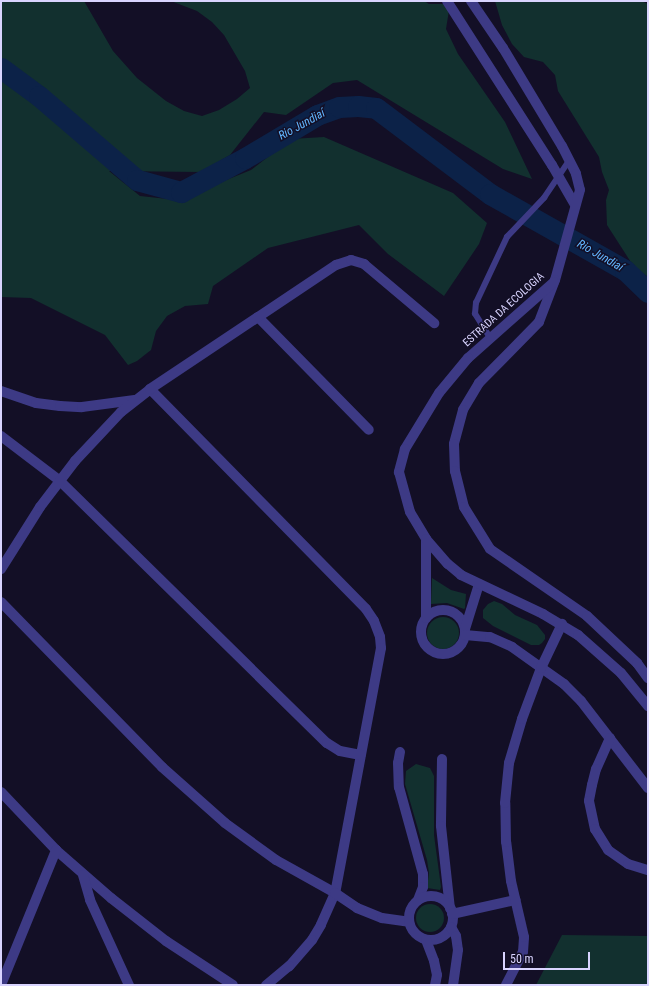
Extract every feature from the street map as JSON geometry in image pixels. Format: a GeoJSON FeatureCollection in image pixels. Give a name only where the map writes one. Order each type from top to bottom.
{"type":"FeatureCollection","features":[{"type":"Feature","properties":{"kind":"street"},"geometry":{"type":"LineString","coordinates":[[447,1],[559,176],[575,205]]}},
{"type":"Feature","properties":{"kind":"street"},"geometry":{"type":"LineString","coordinates":[[471,1],[510,61],[576,174],[580,190],[555,280]]}},
{"type":"Feature","properties":{"kind":"street"},"geometry":{"type":"LineString","coordinates":[[1,568],[26,528],[60,480],[90,442],[135,400],[336,265],[351,260],[364,264],[434,323]]}},
{"type":"Feature","properties":{"kind":"street","name":"ESTRADA DA ECOLOGIA"},"geometry":{"type":"LineString","coordinates":[[555,280],[468,358],[438,393],[405,449],[399,472],[410,512],[426,539],[448,564],[461,575],[562,624],[593,646],[622,673],[648,706]]}},
{"type":"Feature","properties":{"kind":"street","name":"ESTRADA DA ECOLOGIA"},"geometry":{"type":"LineString","coordinates":[[555,280],[539,322],[479,383],[463,410],[454,444],[455,472],[464,507],[490,549],[587,616],[637,662],[648,678]]}},
{"type":"Feature","properties":{"kind":"street"},"geometry":{"type":"LineString","coordinates":[[258,317],[369,430]]}},
{"type":"Feature","properties":{"kind":"street"},"geometry":{"type":"LineString","coordinates":[[150,389],[366,609],[374,621],[380,638],[381,648],[335,893],[321,925],[312,940],[289,966],[266,985]]}},
{"type":"Feature","properties":{"kind":"street"},"geometry":{"type":"LineString","coordinates":[[1,391],[36,403],[60,406],[82,407],[135,400]]}},
{"type":"Feature","properties":{"kind":"street"},"geometry":{"type":"LineString","coordinates":[[1,436],[60,480],[327,743],[340,751],[361,755]]}},
{"type":"Feature","properties":{"kind":"street"},"geometry":{"type":"LineString","coordinates":[[426,539],[426,618]]}},
{"type":"Feature","properties":{"kind":"street"},"geometry":{"type":"LineString","coordinates":[[465,632],[460,617],[449,611],[437,611],[426,618],[423,623],[421,636],[427,647],[432,651],[444,654],[450,653],[460,646],[465,632],[479,584]]}},
{"type":"Feature","properties":{"kind":"street"},"geometry":{"type":"LineString","coordinates":[[1,602],[162,767],[204,805],[248,840],[276,860],[369,914],[395,921],[409,922]]}},
{"type":"Feature","properties":{"kind":"street"},"geometry":{"type":"LineString","coordinates":[[506,985],[523,952],[524,938],[522,921],[515,900],[506,842],[507,783],[509,763],[522,719],[541,668],[562,624]]}},
{"type":"Feature","properties":{"kind":"street"},"geometry":{"type":"LineString","coordinates":[[465,632],[501,642],[523,653],[564,684],[581,701],[648,788]]}},
{"type":"Feature","properties":{"kind":"street"},"geometry":{"type":"LineString","coordinates":[[610,738],[596,769],[589,801],[595,829],[608,850],[628,864],[648,870]]}},
{"type":"Feature","properties":{"kind":"street"},"geometry":{"type":"LineString","coordinates":[[400,752],[398,763],[399,787],[423,874],[423,887],[418,900],[410,910],[409,922],[415,933],[426,940],[434,961],[436,975],[434,985]]}},
{"type":"Feature","properties":{"kind":"street"},"geometry":{"type":"LineString","coordinates":[[442,759],[441,826],[451,911],[451,927],[456,936],[458,950],[453,985]]}},
{"type":"Feature","properties":{"kind":"street"},"geometry":{"type":"LineString","coordinates":[[1,792],[56,850],[83,874],[166,941],[233,985]]}},
{"type":"Feature","properties":{"kind":"street"},"geometry":{"type":"LineString","coordinates":[[1,985],[56,850]]}},
{"type":"Feature","properties":{"kind":"street"},"geometry":{"type":"LineString","coordinates":[[83,874],[90,900],[129,985]]}},
{"type":"Feature","properties":{"kind":"street"},"geometry":{"type":"LineString","coordinates":[[418,900],[436,897],[447,903],[451,911]]}},
{"type":"Feature","properties":{"kind":"street"},"geometry":{"type":"LineString","coordinates":[[451,911],[515,900]]}},
{"type":"Feature","properties":{"kind":"street"},"geometry":{"type":"LineString","coordinates":[[426,940],[438,939],[448,932],[451,927]]}},
{"type":"Feature","properties":{"kind":"lane"},"geometry":{"type":"LineString","coordinates":[[490,338],[475,314],[476,303],[507,238],[544,198],[569,161]]}},
{"type":"Feature","properties":{"kind":"green space"},"geometry":{"type":"Polygon","coordinates":[[[1,1],[84,1],[113,51],[137,78],[166,101],[184,111],[202,116],[219,110],[237,99],[250,88],[245,71],[224,35],[212,22],[197,11],[171,1],[424,1],[429,4],[450,4],[446,29],[458,54],[505,122],[532,179],[503,169],[357,80],[333,83],[286,115],[264,112],[230,155],[201,172],[109,171],[140,196],[177,200],[251,170],[291,139],[324,137],[453,193],[487,223],[479,244],[444,296],[388,254],[359,225],[268,248],[213,286],[208,304],[185,306],[167,316],[156,331],[151,350],[137,361],[128,365],[105,335],[31,298],[1,297],[1,1]]]}},
{"type":"Feature","properties":{"kind":"green space"},"geometry":{"type":"Polygon","coordinates":[[[495,1],[641,1],[648,4],[648,277],[634,267],[607,225],[606,200],[609,190],[602,172],[599,157],[558,91],[555,75],[543,62],[524,57],[512,44],[502,25],[495,1]]]}},
{"type":"Feature","properties":{"kind":"green space"},"geometry":{"type":"Polygon","coordinates":[[[432,578],[451,590],[466,594],[465,608],[464,609],[447,603],[431,604],[432,578]]]}},
{"type":"Feature","properties":{"kind":"green space"},"geometry":{"type":"Polygon","coordinates":[[[494,601],[502,604],[515,615],[537,625],[545,635],[545,639],[542,643],[539,645],[531,645],[493,626],[483,618],[483,610],[488,604],[494,601]]]}},
{"type":"Feature","properties":{"kind":"green space"},"geometry":{"type":"Polygon","coordinates":[[[440,617],[446,617],[456,624],[459,633],[458,639],[452,646],[446,649],[440,649],[430,642],[427,636],[427,630],[434,620],[440,617]]]}},
{"type":"Feature","properties":{"kind":"green space"},"geometry":{"type":"Polygon","coordinates":[[[416,764],[430,768],[434,776],[434,835],[441,887],[440,890],[427,888],[429,873],[427,860],[405,784],[406,771],[416,764]]]}},
{"type":"Feature","properties":{"kind":"green space"},"geometry":{"type":"Polygon","coordinates":[[[430,904],[440,908],[444,918],[440,928],[430,932],[420,928],[416,918],[420,908],[430,904]]]}},
{"type":"Feature","properties":{"kind":"green space"},"geometry":{"type":"Polygon","coordinates":[[[562,935],[648,936],[648,985],[536,985],[562,935]]]}},
{"type":"Feature","properties":{"kind":"waterway","name":"Rio Jundiaí"},"geometry":{"type":"LineString","coordinates":[[1,68],[39,96],[137,180],[181,192],[245,158],[317,115],[339,107],[358,106],[376,108],[490,194],[625,270],[648,292]]}}]}
